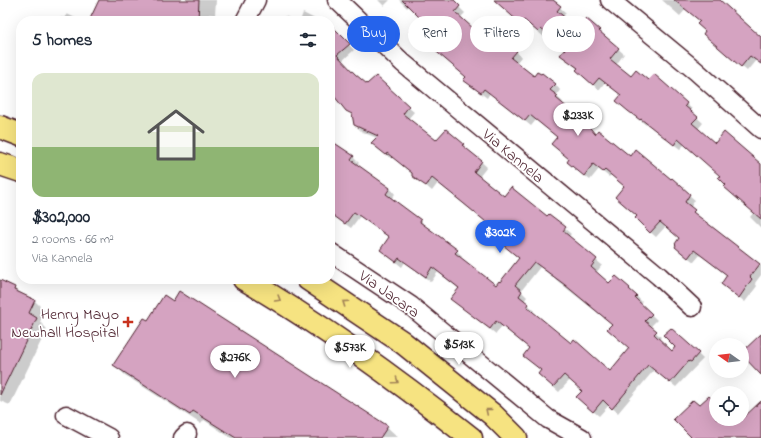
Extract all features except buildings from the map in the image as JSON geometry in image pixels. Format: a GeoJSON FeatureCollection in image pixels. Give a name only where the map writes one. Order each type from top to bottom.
{"type":"FeatureCollection","features":[{"type":"Feature","properties":{"kind":"main road"},"geometry":{"type":"LineString","coordinates":[[0,127],[16,132]]}},
{"type":"Feature","properties":{"kind":"main road"},"geometry":{"type":"LineString","coordinates":[[0,164],[16,169]]}},
{"type":"Feature","properties":{"kind":"main road"},"geometry":{"type":"LineString","coordinates":[[252,284],[300,312],[418,396],[471,438]]}},
{"type":"Feature","properties":{"kind":"main road"},"geometry":{"type":"LineString","coordinates":[[315,284],[402,342],[493,415],[516,438]]}},
{"type":"Feature","properties":{"kind":"street"},"geometry":{"type":"LineString","coordinates":[[248,16],[256,0]]}},
{"type":"Feature","properties":{"kind":"street","name":"Via Kannela"},"geometry":{"type":"LineString","coordinates":[[337,0],[403,63],[659,276],[692,308]]}},
{"type":"Feature","properties":{"kind":"street"},"geometry":{"type":"LineString","coordinates":[[610,0],[696,71],[761,129]]}},
{"type":"Feature","properties":{"kind":"street","name":"Via Jacara"},"geometry":{"type":"LineString","coordinates":[[335,255],[411,306],[548,419],[582,438]]}},
{"type":"Feature","properties":{"kind":"street"},"geometry":{"type":"LineString","coordinates":[[66,415],[110,438]]}},
{"type":"Feature","properties":{"kind":"place","name":"Henry Mayo Newhall Hospital"},"geometry":{"type":"Point","coordinates":[128,322]}}]}
